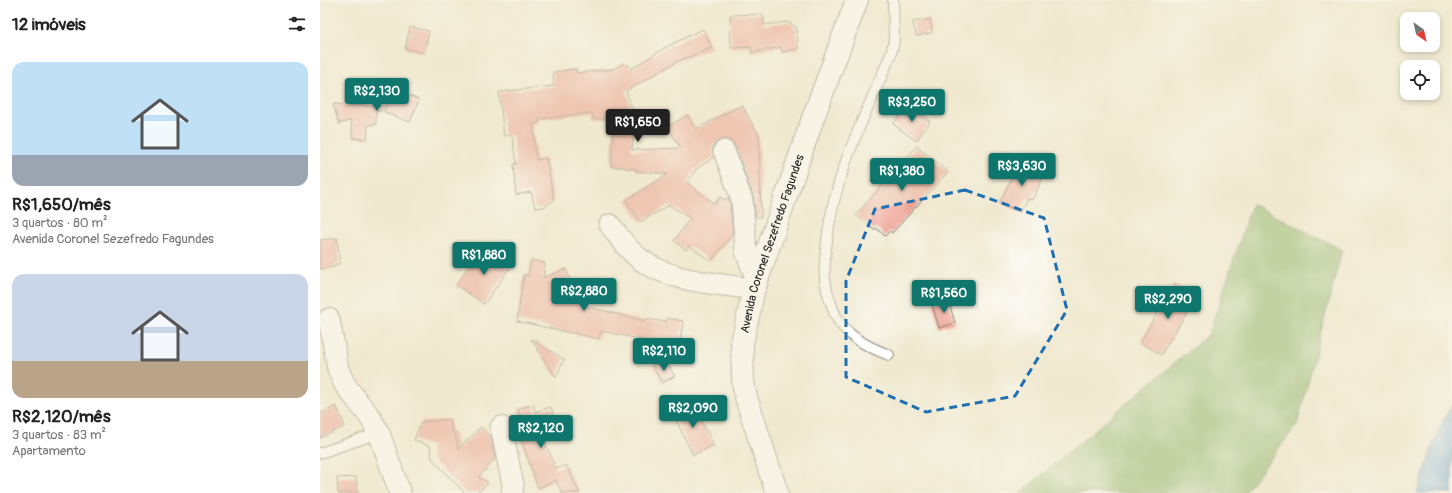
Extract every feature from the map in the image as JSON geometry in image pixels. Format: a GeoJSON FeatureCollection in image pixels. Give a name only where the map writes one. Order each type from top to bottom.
{"type":"FeatureCollection","features":[{"type":"Feature","properties":{"kind":"main road","name":"Avenida Coronel Sezefredo Fagundes"},"geometry":{"type":"LineString","coordinates":[[777,493],[745,394],[742,343],[755,284],[813,118],[857,0]]}},
{"type":"Feature","properties":{"kind":"street"},"geometry":{"type":"LineString","coordinates":[[610,225],[634,254],[659,270],[699,281],[755,284],[746,252],[742,200],[724,151]]}},
{"type":"Feature","properties":{"kind":"street"},"geometry":{"type":"LineString","coordinates":[[329,319],[338,369],[345,385],[370,417],[379,433],[400,493]]}},
{"type":"Feature","properties":{"kind":"street"},"geometry":{"type":"LineString","coordinates":[[501,427],[513,485],[512,493]]}},
{"type":"Feature","properties":{"kind":"lane"},"geometry":{"type":"LineString","coordinates":[[889,355],[875,350],[842,327],[825,288],[824,269],[831,211],[847,156],[891,54],[894,40],[893,0]]}},
{"type":"Feature","properties":{"kind":"lane"},"geometry":{"type":"LineString","coordinates":[[320,453],[379,433]]}},
{"type":"Feature","properties":{"kind":"highlighted area"},"geometry":{"type":"Polygon","coordinates":[[[965,190],[1044,218],[1067,310],[1015,396],[926,412],[846,377],[846,281],[875,209],[965,190]]]}},
{"type":"Feature","properties":{"kind":"green space"},"geometry":{"type":"Polygon","coordinates":[[[1252,204],[1342,250],[1297,425],[1244,493],[1020,493],[1209,334],[1252,204]]]}},
{"type":"Feature","properties":{"kind":"water"},"geometry":{"type":"Polygon","coordinates":[[[1452,404],[1452,493],[1417,493],[1438,431],[1452,404]]]}},
{"type":"Feature","properties":{"kind":"building"},"geometry":{"type":"Polygon","coordinates":[[[763,14],[764,25],[788,22],[797,28],[798,49],[782,52],[781,47],[751,53],[751,47],[731,48],[730,15],[763,14]]]}},
{"type":"Feature","properties":{"kind":"building"},"geometry":{"type":"Polygon","coordinates":[[[930,19],[932,33],[916,36],[913,22],[930,19]]]}},
{"type":"Feature","properties":{"kind":"building"},"geometry":{"type":"Polygon","coordinates":[[[410,27],[429,31],[424,53],[405,49],[410,27]]]}},
{"type":"Feature","properties":{"kind":"building"},"geometry":{"type":"Polygon","coordinates":[[[703,29],[712,48],[678,61],[626,91],[635,117],[632,150],[681,148],[667,127],[687,115],[696,129],[742,105],[759,136],[761,217],[756,217],[753,196],[734,143],[726,139],[715,143],[712,149],[714,157],[696,169],[687,183],[715,204],[720,197],[725,200],[728,197],[730,203],[733,234],[711,261],[689,246],[686,250],[674,241],[690,218],[669,205],[640,222],[626,200],[668,174],[636,171],[636,169],[611,166],[614,119],[593,119],[592,113],[539,119],[539,123],[533,124],[536,160],[546,158],[554,200],[544,207],[535,208],[531,192],[516,195],[513,164],[516,164],[512,135],[504,136],[499,92],[554,86],[553,72],[576,69],[577,73],[613,69],[624,63],[631,69],[666,47],[703,29]]]}},
{"type":"Feature","properties":{"kind":"building"},"geometry":{"type":"Polygon","coordinates":[[[393,84],[407,88],[406,94],[419,100],[410,122],[384,112],[385,109],[376,112],[376,124],[368,125],[367,139],[353,138],[351,120],[339,124],[333,104],[386,107],[393,84]]]}},
{"type":"Feature","properties":{"kind":"building"},"geometry":{"type":"Polygon","coordinates":[[[908,105],[930,122],[916,141],[893,124],[908,105]]]}},
{"type":"Feature","properties":{"kind":"building"},"geometry":{"type":"Polygon","coordinates":[[[917,146],[948,172],[892,233],[890,231],[885,236],[876,228],[874,230],[856,215],[917,146]]]}},
{"type":"Feature","properties":{"kind":"building"},"geometry":{"type":"Polygon","coordinates":[[[1019,163],[1044,175],[1032,200],[1027,198],[1020,212],[1000,202],[1019,163]]]}},
{"type":"Feature","properties":{"kind":"building"},"geometry":{"type":"Polygon","coordinates":[[[337,238],[340,264],[335,264],[335,267],[320,269],[320,240],[337,238]]]}},
{"type":"Feature","properties":{"kind":"building"},"geometry":{"type":"Polygon","coordinates":[[[493,250],[512,265],[484,304],[456,285],[477,256],[483,260],[485,257],[487,258],[493,250]]]}},
{"type":"Feature","properties":{"kind":"building"},"geometry":{"type":"Polygon","coordinates":[[[531,260],[545,263],[543,278],[566,269],[577,297],[587,300],[585,306],[645,321],[646,319],[666,322],[667,318],[683,321],[679,349],[644,344],[644,340],[601,331],[599,339],[517,321],[524,274],[528,276],[531,260]]]}},
{"type":"Feature","properties":{"kind":"building"},"geometry":{"type":"Polygon","coordinates":[[[1175,284],[1196,297],[1161,355],[1140,342],[1175,284]]]}},
{"type":"Feature","properties":{"kind":"building"},"geometry":{"type":"Polygon","coordinates":[[[948,299],[955,323],[939,328],[932,304],[948,299]]]}},
{"type":"Feature","properties":{"kind":"building"},"geometry":{"type":"Polygon","coordinates":[[[531,339],[564,359],[556,377],[531,339]]]}},
{"type":"Feature","properties":{"kind":"building"},"geometry":{"type":"Polygon","coordinates":[[[666,362],[675,376],[662,383],[652,365],[666,362]]]}},
{"type":"Feature","properties":{"kind":"building"},"geometry":{"type":"Polygon","coordinates":[[[533,404],[535,412],[551,407],[555,421],[544,424],[547,433],[542,435],[556,469],[566,465],[580,493],[562,493],[556,480],[538,488],[518,431],[514,432],[510,420],[520,417],[518,409],[533,404]]]}},
{"type":"Feature","properties":{"kind":"building"},"geometry":{"type":"Polygon","coordinates":[[[692,404],[714,445],[693,455],[672,412],[692,404]]]}},
{"type":"Feature","properties":{"kind":"building"},"geometry":{"type":"Polygon","coordinates":[[[336,406],[345,426],[320,438],[320,414],[336,406]]]}},
{"type":"Feature","properties":{"kind":"building"},"geometry":{"type":"Polygon","coordinates":[[[450,419],[452,433],[455,432],[458,449],[481,427],[491,437],[495,459],[479,477],[488,483],[477,493],[465,493],[432,459],[430,446],[414,440],[421,422],[450,419]]]}},
{"type":"Feature","properties":{"kind":"building"},"geometry":{"type":"Polygon","coordinates":[[[356,477],[358,493],[338,493],[337,478],[356,477]]]}}]}
